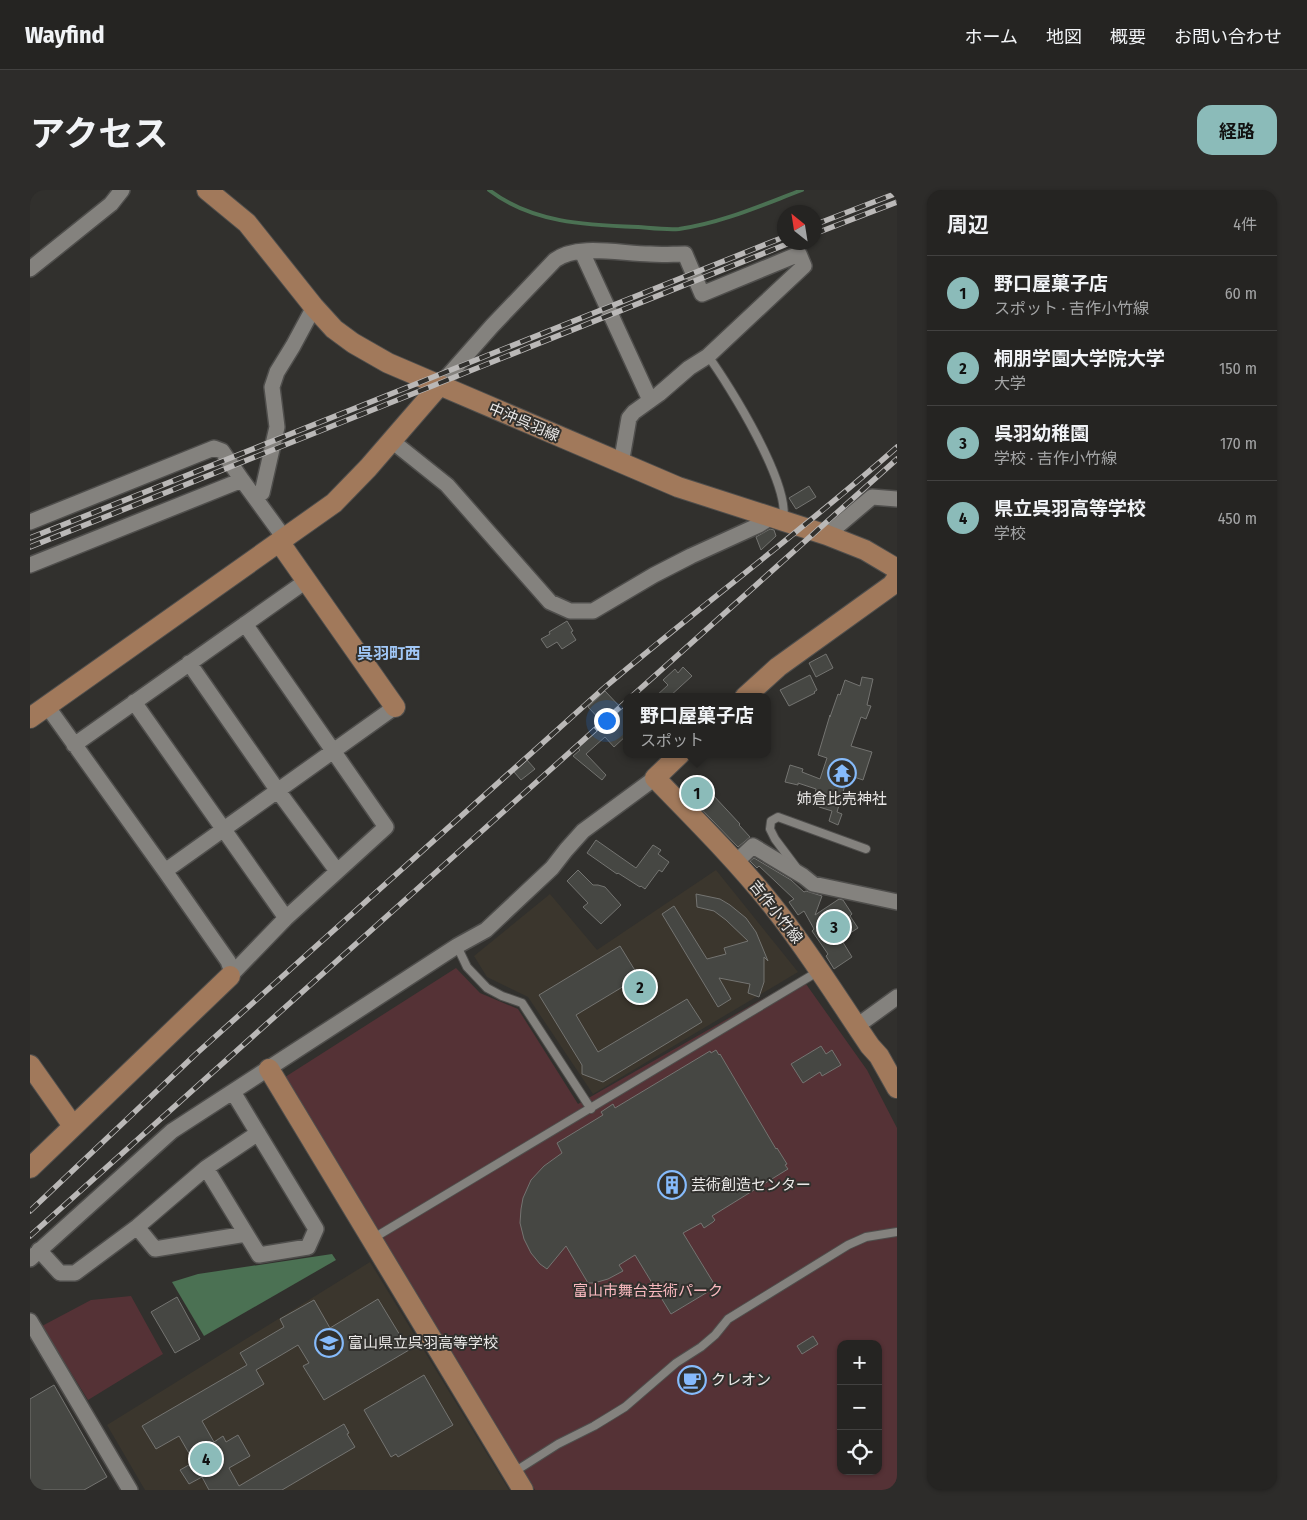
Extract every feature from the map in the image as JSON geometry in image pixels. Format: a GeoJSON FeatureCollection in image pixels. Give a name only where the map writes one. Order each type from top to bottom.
{"type":"FeatureCollection","features":[{"type":"Feature","properties":{"kind":"street"},"geometry":{"type":"LineString","coordinates":[[30,269],[111,204],[122,190]]}},
{"type":"Feature","properties":{"kind":"street","name":"中沖呉羽線"},"geometry":{"type":"LineString","coordinates":[[207,190],[247,222],[314,307],[334,328],[353,343],[388,363],[621,464],[678,487],[827,535],[865,550],[897,569]]}},
{"type":"Feature","properties":{"kind":"street"},"geometry":{"type":"LineString","coordinates":[[30,718],[334,503],[492,326],[554,260],[562,255],[595,251],[685,254],[702,294],[799,254],[804,266],[708,356],[689,368],[629,418],[621,464]]}},
{"type":"Feature","properties":{"kind":"street"},"geometry":{"type":"LineString","coordinates":[[582,252],[650,400]]}},
{"type":"Feature","properties":{"kind":"street"},"geometry":{"type":"LineString","coordinates":[[262,493],[277,427],[272,387],[277,372],[294,346],[314,307]]}},
{"type":"Feature","properties":{"kind":"street"},"geometry":{"type":"LineString","coordinates":[[392,440],[446,485],[550,602],[570,611],[594,611],[654,575],[691,556],[776,520]]}},
{"type":"Feature","properties":{"kind":"street"},"geometry":{"type":"LineString","coordinates":[[30,522],[214,448],[222,451],[282,541],[306,581],[395,707],[165,871]]}},
{"type":"Feature","properties":{"kind":"street"},"geometry":{"type":"LineString","coordinates":[[30,565],[242,480]]}},
{"type":"Feature","properties":{"kind":"street"},"geometry":{"type":"LineString","coordinates":[[827,535],[872,497],[897,499]]}},
{"type":"Feature","properties":{"kind":"street"},"geometry":{"type":"LineString","coordinates":[[750,693],[778,668],[892,585],[897,578]]}},
{"type":"Feature","properties":{"kind":"street"},"geometry":{"type":"LineString","coordinates":[[74,745],[306,581]]}},
{"type":"Feature","properties":{"kind":"street"},"geometry":{"type":"LineString","coordinates":[[30,1168],[230,976],[286,918],[386,827],[245,624]]}},
{"type":"Feature","properties":{"kind":"street"},"geometry":{"type":"LineString","coordinates":[[190,663],[278,791],[337,871]]}},
{"type":"Feature","properties":{"kind":"street"},"geometry":{"type":"LineString","coordinates":[[134,702],[286,918]]}},
{"type":"Feature","properties":{"kind":"street"},"geometry":{"type":"LineString","coordinates":[[47,706],[228,961],[231,969],[230,976]]}},
{"type":"Feature","properties":{"kind":"street"},"geometry":{"type":"LineString","coordinates":[[258,1134],[206,1168],[138,1227],[74,1274],[60,1273],[35,1254],[172,1132],[457,946],[486,930],[552,868],[583,831],[655,778],[676,758]]}},
{"type":"Feature","properties":{"kind":"street","name":"吉作小竹線"},"geometry":{"type":"LineString","coordinates":[[655,778],[736,862],[771,904],[820,970],[879,1056],[897,1088]]}},
{"type":"Feature","properties":{"kind":"street"},"geometry":{"type":"LineString","coordinates":[[736,862],[753,846],[813,884],[897,902]]}},
{"type":"Feature","properties":{"kind":"street"},"geometry":{"type":"LineString","coordinates":[[857,1026],[897,997]]}},
{"type":"Feature","properties":{"kind":"street"},"geometry":{"type":"LineString","coordinates":[[30,1065],[74,1126]]}},
{"type":"Feature","properties":{"kind":"street"},"geometry":{"type":"LineString","coordinates":[[269,1069],[518,1482]]}},
{"type":"Feature","properties":{"kind":"street"},"geometry":{"type":"LineString","coordinates":[[206,1168],[259,1255],[308,1247],[316,1229],[233,1092]]}},
{"type":"Feature","properties":{"kind":"street"},"geometry":{"type":"LineString","coordinates":[[138,1227],[155,1250],[246,1234]]}},
{"type":"Feature","properties":{"kind":"street"},"geometry":{"type":"LineString","coordinates":[[30,1321],[130,1490]]}},
{"type":"Feature","properties":{"kind":"lane"},"geometry":{"type":"LineString","coordinates":[[708,356],[737,402],[772,465],[785,511],[776,520]]}},
{"type":"Feature","properties":{"kind":"lane"},"geometry":{"type":"LineString","coordinates":[[803,876],[775,839],[770,829],[771,821],[778,817],[866,848]]}},
{"type":"Feature","properties":{"kind":"lane"},"geometry":{"type":"LineString","coordinates":[[457,946],[467,967],[487,988],[522,1003],[591,1109]]}},
{"type":"Feature","properties":{"kind":"lane"},"geometry":{"type":"LineString","coordinates":[[372,1239],[820,970]]}},
{"type":"Feature","properties":{"kind":"lane"},"geometry":{"type":"LineString","coordinates":[[518,1482],[558,1444],[594,1426],[625,1407],[676,1363],[701,1347],[715,1335],[728,1319],[848,1245],[866,1237],[897,1232]]}},
{"type":"Feature","properties":{"kind":"shaded area"},"geometry":{"type":"Polygon","coordinates":[[[716,870],[798,972],[593,1094],[528,997],[487,977],[474,956],[550,894],[597,950],[716,870]]]}},
{"type":"Feature","properties":{"kind":"shaded area"},"geometry":{"type":"Polygon","coordinates":[[[332,1254],[336,1260],[204,1336],[172,1282],[198,1274],[332,1254]]]}},
{"type":"Feature","properties":{"kind":"shaded area","name":"富山県立呉羽高等学校"},"geometry":{"type":"Polygon","coordinates":[[[370,1262],[509,1490],[145,1490],[107,1425],[370,1262]]]}},
{"type":"Feature","properties":{"kind":"green space","name":"富山市舞台芸術パーク"},"geometry":{"type":"Polygon","coordinates":[[[456,968],[480,993],[518,1009],[578,1104],[801,977],[867,1070],[897,1128],[897,1478],[895,1490],[535,1490],[282,1079],[456,968]]]}},
{"type":"Feature","properties":{"kind":"green space"},"geometry":{"type":"Polygon","coordinates":[[[131,1296],[163,1354],[88,1400],[42,1326],[91,1300],[131,1296]]]}},
{"type":"Feature","properties":{"kind":"building"},"geometry":{"type":"Polygon","coordinates":[[[809,486],[816,497],[796,509],[789,498],[809,486]]]}},
{"type":"Feature","properties":{"kind":"building"},"geometry":{"type":"Polygon","coordinates":[[[770,529],[774,530],[776,536],[761,550],[756,537],[770,529]]]}},
{"type":"Feature","properties":{"kind":"building"},"geometry":{"type":"Polygon","coordinates":[[[567,621],[576,640],[562,649],[557,642],[547,648],[541,639],[567,621]]]}},
{"type":"Feature","properties":{"kind":"building"},"geometry":{"type":"Polygon","coordinates":[[[826,654],[833,668],[816,677],[809,663],[826,654]]]}},
{"type":"Feature","properties":{"kind":"building"},"geometry":{"type":"Polygon","coordinates":[[[683,667],[692,676],[673,693],[659,693],[668,685],[663,680],[675,669],[678,673],[683,667]]]}},
{"type":"Feature","properties":{"kind":"building"},"geometry":{"type":"Polygon","coordinates":[[[810,675],[817,690],[815,693],[789,706],[780,690],[810,675]]]}},
{"type":"Feature","properties":{"kind":"building"},"geometry":{"type":"Polygon","coordinates":[[[862,677],[873,679],[867,705],[871,706],[866,719],[861,717],[851,746],[872,752],[863,780],[848,775],[837,812],[842,814],[838,825],[829,821],[832,811],[819,807],[822,797],[815,794],[816,789],[798,783],[798,785],[785,782],[790,765],[803,769],[802,772],[820,779],[827,758],[818,755],[838,694],[840,695],[845,680],[860,686],[862,677]]]}},
{"type":"Feature","properties":{"kind":"building"},"geometry":{"type":"Polygon","coordinates":[[[605,691],[623,708],[623,739],[614,747],[605,737],[586,754],[606,775],[602,780],[573,756],[580,750],[578,748],[604,724],[588,707],[605,691]]]}},
{"type":"Feature","properties":{"kind":"building"},"geometry":{"type":"Polygon","coordinates":[[[527,760],[535,769],[521,780],[514,772],[527,760]]]}},
{"type":"Feature","properties":{"kind":"building"},"geometry":{"type":"Polygon","coordinates":[[[698,779],[750,837],[738,847],[684,791],[698,779]]]}},
{"type":"Feature","properties":{"kind":"building"},"geometry":{"type":"Polygon","coordinates":[[[596,840],[636,868],[653,845],[661,850],[658,854],[669,862],[662,872],[659,870],[645,889],[617,874],[587,853],[596,840]]]}},
{"type":"Feature","properties":{"kind":"building"},"geometry":{"type":"Polygon","coordinates":[[[754,858],[791,880],[804,892],[822,896],[815,915],[839,899],[843,900],[858,928],[841,939],[852,957],[834,969],[826,956],[828,954],[812,931],[814,929],[804,911],[798,915],[789,902],[794,899],[759,866],[757,868],[750,861],[754,858]]]}},
{"type":"Feature","properties":{"kind":"building"},"geometry":{"type":"Polygon","coordinates":[[[578,870],[593,885],[605,887],[621,905],[601,924],[583,907],[588,903],[567,881],[578,870]]]}},
{"type":"Feature","properties":{"kind":"building"},"geometry":{"type":"Polygon","coordinates":[[[696,894],[720,899],[730,905],[746,918],[756,932],[768,961],[764,957],[764,982],[759,997],[748,993],[750,984],[719,978],[731,999],[718,1007],[662,914],[674,906],[707,959],[726,954],[724,948],[748,941],[714,911],[697,907],[696,894]]]}},
{"type":"Feature","properties":{"kind":"building"},"geometry":{"type":"Polygon","coordinates":[[[620,946],[639,977],[576,1015],[598,1052],[687,999],[702,1022],[603,1082],[582,1074],[582,1065],[539,995],[620,946]]]}},
{"type":"Feature","properties":{"kind":"building"},"geometry":{"type":"Polygon","coordinates":[[[821,1046],[826,1054],[832,1050],[841,1065],[822,1076],[820,1072],[803,1083],[791,1064],[821,1046]]]}},
{"type":"Feature","properties":{"kind":"building","name":"芸術創造センター"},"geometry":{"type":"Polygon","coordinates":[[[716,1050],[787,1164],[785,1165],[788,1169],[712,1216],[715,1220],[704,1228],[701,1223],[683,1233],[716,1287],[671,1314],[635,1255],[619,1265],[623,1271],[608,1279],[594,1283],[588,1283],[566,1246],[547,1269],[540,1264],[531,1253],[524,1239],[520,1223],[521,1209],[523,1198],[531,1180],[544,1166],[562,1153],[557,1143],[603,1115],[601,1112],[613,1104],[615,1108],[710,1051],[711,1053],[716,1050]]]}},
{"type":"Feature","properties":{"kind":"building"},"geometry":{"type":"Polygon","coordinates":[[[177,1297],[200,1339],[175,1353],[151,1312],[177,1297]]]}},
{"type":"Feature","properties":{"kind":"building"},"geometry":{"type":"Polygon","coordinates":[[[378,1299],[409,1350],[324,1400],[303,1366],[309,1363],[298,1345],[256,1370],[264,1384],[202,1421],[214,1442],[223,1436],[226,1442],[238,1435],[250,1456],[229,1468],[239,1486],[344,1424],[349,1433],[347,1434],[355,1447],[282,1490],[209,1490],[202,1477],[189,1484],[180,1470],[194,1462],[179,1436],[156,1449],[142,1426],[247,1365],[240,1353],[284,1327],[280,1319],[314,1300],[330,1328],[378,1299]]]}},
{"type":"Feature","properties":{"kind":"building"},"geometry":{"type":"Polygon","coordinates":[[[813,1336],[818,1344],[802,1354],[797,1346],[813,1336]]]}},
{"type":"Feature","properties":{"kind":"building"},"geometry":{"type":"Polygon","coordinates":[[[424,1375],[453,1425],[398,1457],[396,1454],[391,1457],[364,1410],[424,1375]]]}},
{"type":"Feature","properties":{"kind":"building"},"geometry":{"type":"Polygon","coordinates":[[[54,1385],[107,1477],[84,1490],[34,1490],[30,1482],[30,1399],[54,1385]]]}},
{"type":"Feature","properties":{"kind":"waterway"},"geometry":{"type":"LineString","coordinates":[[489,190],[506,201],[541,216],[579,223],[669,229],[695,226],[726,218],[802,190]]}},
{"type":"Feature","properties":{"kind":"railway"},"geometry":{"type":"LineString","coordinates":[[822,222],[897,193]]}},
{"type":"Feature","properties":{"kind":"railway"},"geometry":{"type":"LineString","coordinates":[[822,231],[897,202]]}},
{"type":"Feature","properties":{"kind":"railway"},"geometry":{"type":"LineString","coordinates":[[30,538],[777,240]]}},
{"type":"Feature","properties":{"kind":"railway"},"geometry":{"type":"LineString","coordinates":[[30,547],[777,248]]}},
{"type":"Feature","properties":{"kind":"railway"},"geometry":{"type":"LineString","coordinates":[[30,1211],[197,1053],[604,688],[825,509],[897,447]]}},
{"type":"Feature","properties":{"kind":"railway"},"geometry":{"type":"LineString","coordinates":[[635,693],[897,459]]}},
{"type":"Feature","properties":{"kind":"railway"},"geometry":{"type":"LineString","coordinates":[[30,1236],[623,705]]}},
{"type":"Feature","properties":{"kind":"place","name":"姉倉比売神社"},"geometry":{"type":"Point","coordinates":[842,773]}},
{"type":"Feature","properties":{"kind":"place","name":"野口屋菓子店"},"geometry":{"type":"Point","coordinates":[697,793]}},
{"type":"Feature","properties":{"kind":"place","name":"呉羽幼稚園"},"geometry":{"type":"Point","coordinates":[834,927]}},
{"type":"Feature","properties":{"kind":"place","name":"桐朋学園大学院大学"},"geometry":{"type":"Point","coordinates":[640,987]}},
{"type":"Feature","properties":{"kind":"place","name":"芸術創造センター"},"geometry":{"type":"Point","coordinates":[672,1185]}},
{"type":"Feature","properties":{"kind":"place","name":"富山県立呉羽高等学校"},"geometry":{"type":"Point","coordinates":[329,1343]}},
{"type":"Feature","properties":{"kind":"place","name":"クレオン"},"geometry":{"type":"Point","coordinates":[692,1380]}},
{"type":"Feature","properties":{"kind":"place","name":"県立呉羽高等学校"},"geometry":{"type":"Point","coordinates":[206,1459]}},
{"type":"Feature","properties":{"kind":"district","name":"呉羽町西"},"geometry":{"type":"Point","coordinates":[389,653]}}]}
